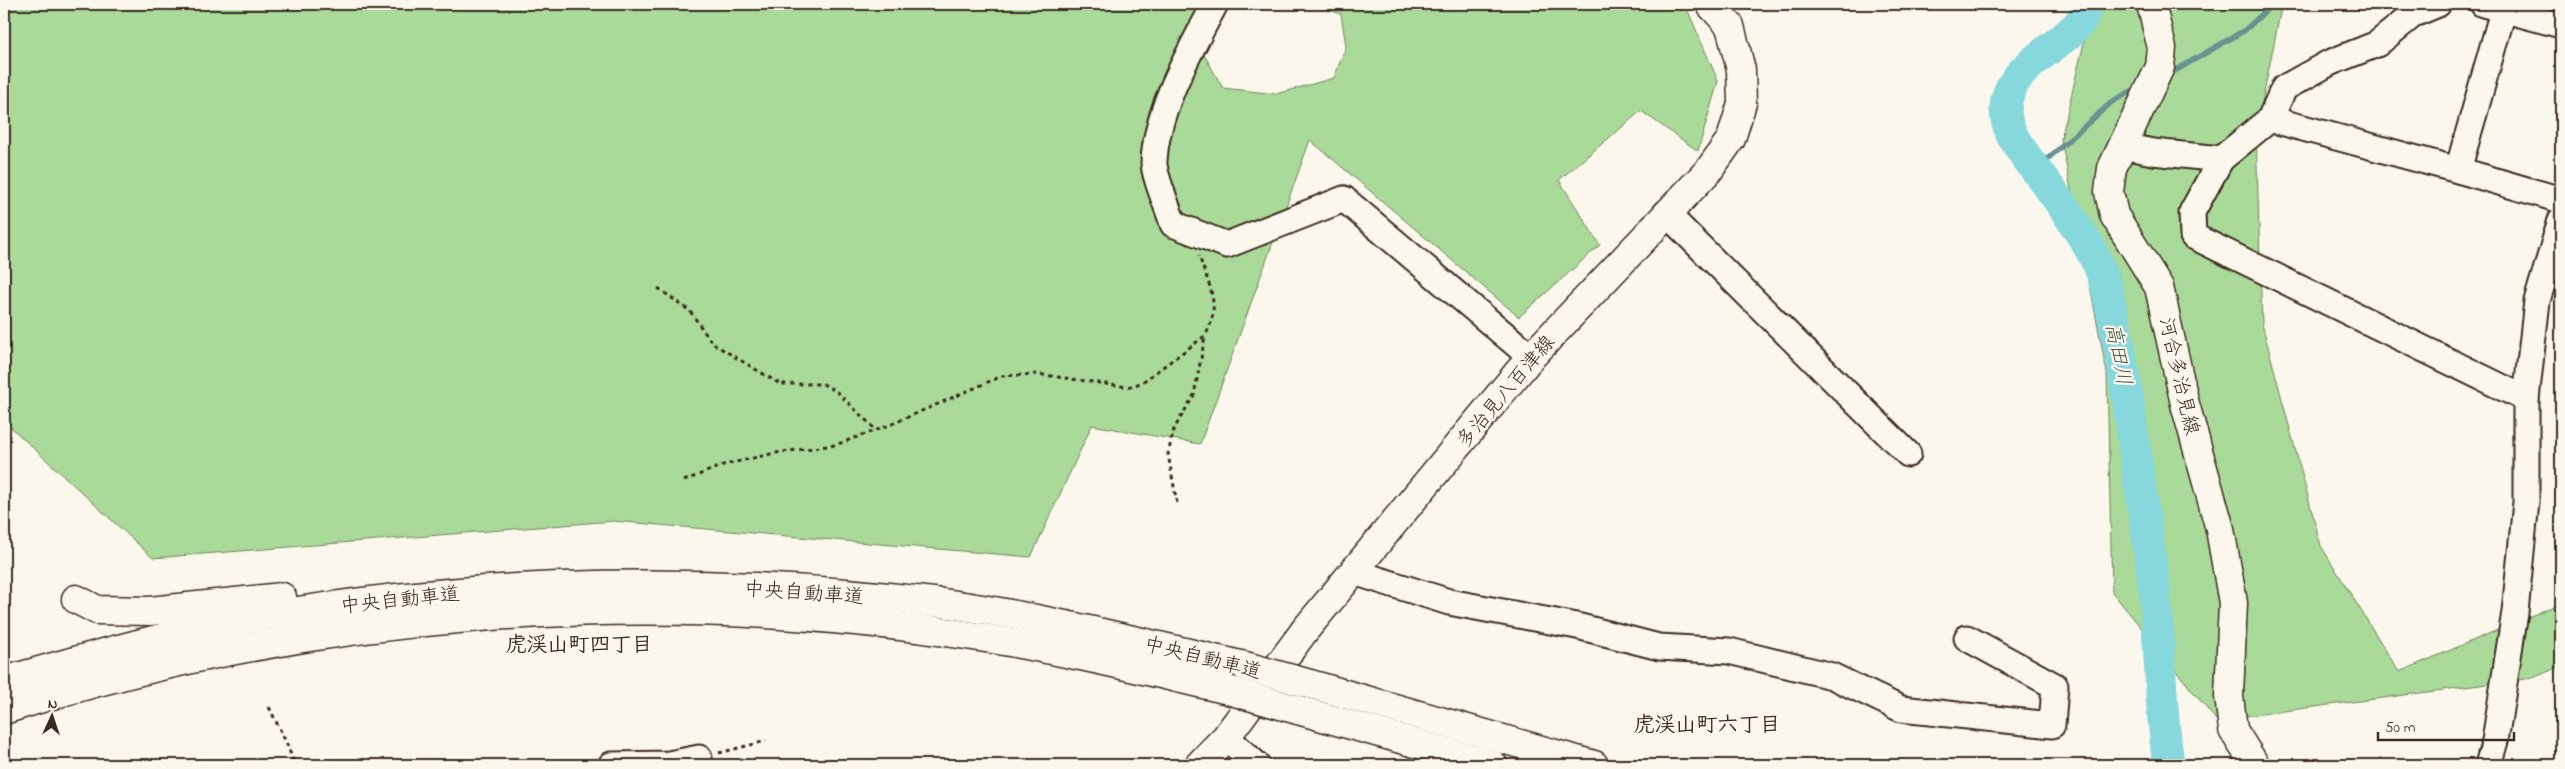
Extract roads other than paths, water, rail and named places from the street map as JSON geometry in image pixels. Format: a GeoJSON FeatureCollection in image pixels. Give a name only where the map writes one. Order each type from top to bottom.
{"type":"FeatureCollection","features":[{"type":"Feature","properties":{"kind":"main road","name":"多治見八百津線"},"geometry":{"type":"LineString","coordinates":[[1198,765],[1226,736],[1305,630],[1531,357],[1709,170],[1731,139],[1742,103],[1741,70],[1730,26],[1710,4]]}},
{"type":"Feature","properties":{"kind":"main road","name":"河合多治見線"},"geometry":{"type":"LineString","coordinates":[[2151,4],[2162,48],[2160,67],[2112,168],[2109,192],[2114,215],[2159,287],[2185,404],[2220,529],[2233,603],[2229,696],[2233,730],[2255,765]]}},
{"type":"Feature","properties":{"kind":"main road"},"geometry":{"type":"LineString","coordinates":[[76,599],[97,610],[150,611],[411,586],[484,584],[536,588]]}},
{"type":"Feature","properties":{"kind":"main road","name":"中央自動車道"},"geometry":{"type":"LineString","coordinates":[[4,681],[90,656],[265,616],[345,604],[448,593],[536,588],[708,586],[792,590],[907,600],[1020,616],[1245,666],[1594,765]]}},
{"type":"Feature","properties":{"kind":"main road","name":"中央自動車道"},"geometry":{"type":"LineString","coordinates":[[4,710],[96,683],[285,642],[359,630],[451,620],[533,614],[623,612],[792,616],[964,634],[1105,660],[1228,690],[1493,765]]}},
{"type":"Feature","properties":{"kind":"street"},"geometry":{"type":"LineString","coordinates":[[1215,4],[1182,67],[1166,109],[1153,163],[1173,224],[1227,245],[1344,199],[1531,357]]}},
{"type":"Feature","properties":{"kind":"street"},"geometry":{"type":"LineString","coordinates":[[2438,4],[2414,14],[2377,44],[2330,63],[2284,88],[2270,119],[2222,159],[2192,212],[2193,236],[2526,399]]}},
{"type":"Feature","properties":{"kind":"street"},"geometry":{"type":"LineString","coordinates":[[2458,170],[2497,6],[2561,25]]}},
{"type":"Feature","properties":{"kind":"street"},"geometry":{"type":"LineString","coordinates":[[2270,119],[2561,200]]}},
{"type":"Feature","properties":{"kind":"street"},"geometry":{"type":"LineString","coordinates":[[2122,146],[2153,152],[2222,159]]}},
{"type":"Feature","properties":{"kind":"street"},"geometry":{"type":"LineString","coordinates":[[1666,213],[1908,454]]}},
{"type":"Feature","properties":{"kind":"street"},"geometry":{"type":"LineString","coordinates":[[2488,765],[2495,741],[2515,612],[2526,502],[2526,399],[2537,301],[2561,220]]}},
{"type":"Feature","properties":{"kind":"street"},"geometry":{"type":"LineString","coordinates":[[1354,572],[1449,602],[1577,626],[1659,647],[1729,651],[1832,676],[1901,709],[2052,725],[2055,686],[1967,638]]}},
{"type":"Feature","properties":{"kind":"street"},"geometry":{"type":"LineString","coordinates":[[1226,736],[1257,765]]}},
{"type":"Feature","properties":{"kind":"street"},"geometry":{"type":"LineString","coordinates":[[611,765],[669,764],[699,758]]}},
{"type":"Feature","properties":{"kind":"waterway","name":"高田川"},"geometry":{"type":"LineString","coordinates":[[2086,4],[2083,17],[2074,29],[2029,65],[2016,80],[2008,96],[2006,116],[2007,123],[2018,144],[2065,209],[2094,256],[2105,283],[2125,381],[2151,560],[2158,628],[2164,726],[2169,765]]}},
{"type":"Feature","properties":{"kind":"waterway"},"geometry":{"type":"LineString","coordinates":[[2166,76],[2245,30],[2273,4]]}},
{"type":"Feature","properties":{"kind":"waterway"},"geometry":{"type":"LineString","coordinates":[[2036,169],[2113,101],[2141,86]]}},
{"type":"Feature","properties":{"kind":"district","name":"虎渓山町四丁目"},"geometry":{"type":"Point","coordinates":[579,644]}},
{"type":"Feature","properties":{"kind":"district","name":"虎渓山町六丁目"},"geometry":{"type":"Point","coordinates":[1707,724]}}]}
